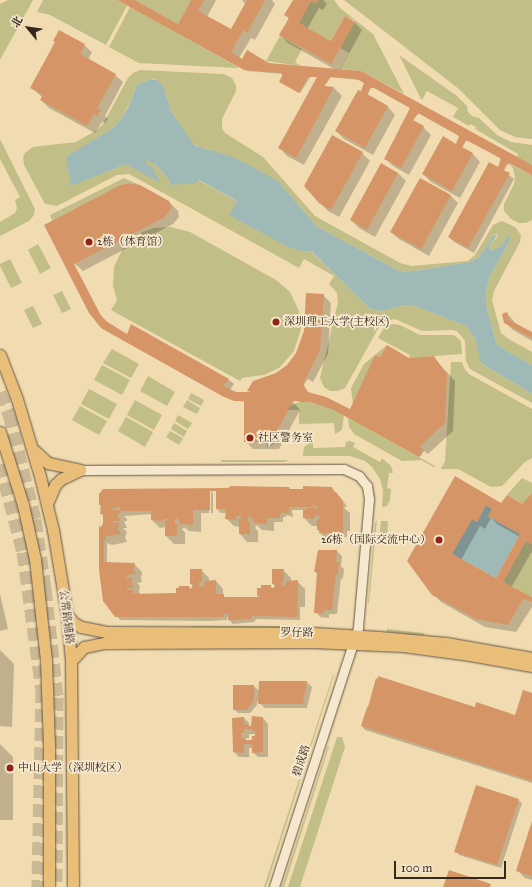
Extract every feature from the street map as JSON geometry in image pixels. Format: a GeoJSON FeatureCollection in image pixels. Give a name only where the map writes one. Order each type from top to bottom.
{"type":"FeatureCollection","features":[{"type":"Feature","properties":{"kind":"main road","name":"公常路辅路"},"geometry":{"type":"LineString","coordinates":[[0,355],[17,399],[32,448],[46,504],[67,615],[71,661],[73,887]]}},
{"type":"Feature","properties":{"kind":"main road"},"geometry":{"type":"LineString","coordinates":[[0,432],[23,505],[36,574],[46,660],[49,744],[49,887]]}},
{"type":"Feature","properties":{"kind":"main road"},"geometry":{"type":"LineString","coordinates":[[32,448],[48,463],[80,470]]}},
{"type":"Feature","properties":{"kind":"main road"},"geometry":{"type":"LineString","coordinates":[[46,504],[52,488],[58,482],[80,470]]}},
{"type":"Feature","properties":{"kind":"main road","name":"罗仔路"},"geometry":{"type":"LineString","coordinates":[[67,615],[74,623],[86,629],[118,633],[313,633],[422,648],[532,666]]}},
{"type":"Feature","properties":{"kind":"main road","name":"罗仔路"},"geometry":{"type":"LineString","coordinates":[[71,661],[84,647],[104,643],[313,642],[354,639],[446,643],[532,658]]}},
{"type":"Feature","properties":{"kind":"street","name":"碧成路"},"geometry":{"type":"LineString","coordinates":[[80,470],[341,469],[356,474],[365,483],[369,499],[358,628],[274,887]]}},
{"type":"Feature","properties":{"kind":"shaded area"},"geometry":{"type":"Polygon","coordinates":[[[8,0],[33,0],[0,60],[0,4],[8,0]]]}},
{"type":"Feature","properties":{"kind":"shaded area"},"geometry":{"type":"Polygon","coordinates":[[[43,0],[117,0],[127,6],[106,45],[50,15],[37,12],[43,0]]]}},
{"type":"Feature","properties":{"kind":"shaded area"},"geometry":{"type":"Polygon","coordinates":[[[135,0],[191,0],[178,24],[135,0]]]}},
{"type":"Feature","properties":{"kind":"shaded area"},"geometry":{"type":"Polygon","coordinates":[[[319,0],[334,0],[340,8],[373,34],[404,94],[361,71],[340,69],[349,53],[340,48],[355,21],[345,16],[331,41],[299,23],[311,1],[315,3],[319,0]]]}},
{"type":"Feature","properties":{"kind":"shaded area"},"geometry":{"type":"Polygon","coordinates":[[[344,0],[532,0],[532,139],[515,137],[500,130],[459,89],[344,0]]]}},
{"type":"Feature","properties":{"kind":"shaded area"},"geometry":{"type":"Polygon","coordinates":[[[130,7],[238,67],[139,63],[109,47],[130,7]]]}},
{"type":"Feature","properties":{"kind":"shaded area"},"geometry":{"type":"Polygon","coordinates":[[[280,36],[302,49],[295,62],[301,66],[266,61],[280,36]]]}},
{"type":"Feature","properties":{"kind":"shaded area"},"geometry":{"type":"Polygon","coordinates":[[[399,55],[457,96],[467,106],[468,112],[472,116],[479,118],[497,135],[511,142],[532,145],[532,165],[517,157],[518,154],[475,129],[476,127],[470,124],[469,126],[453,117],[458,108],[427,91],[422,100],[399,55]]]}},
{"type":"Feature","properties":{"kind":"shaded area"},"geometry":{"type":"Polygon","coordinates":[[[141,70],[224,74],[232,78],[236,86],[236,91],[222,119],[222,128],[225,133],[263,157],[315,216],[400,263],[411,266],[468,261],[475,255],[493,225],[502,221],[515,227],[521,235],[520,242],[494,291],[492,300],[501,333],[532,352],[532,365],[496,343],[486,305],[486,291],[490,276],[509,242],[510,236],[507,236],[501,246],[491,251],[489,246],[498,236],[497,233],[493,236],[479,257],[470,262],[407,272],[399,271],[316,226],[278,181],[206,148],[193,144],[171,111],[163,85],[155,79],[149,79],[135,88],[130,103],[120,120],[113,128],[67,157],[71,185],[126,164],[146,163],[146,159],[156,165],[170,181],[169,185],[198,180],[289,230],[370,309],[383,311],[403,305],[412,305],[466,326],[475,338],[482,364],[532,394],[532,403],[470,369],[466,361],[465,341],[457,331],[422,331],[395,319],[386,321],[379,327],[345,388],[338,391],[330,391],[324,387],[320,378],[338,302],[337,293],[329,284],[334,276],[304,259],[299,268],[129,174],[117,175],[57,206],[45,204],[24,165],[23,157],[25,153],[33,147],[76,142],[97,130],[103,124],[128,78],[133,73],[141,70]]]}},
{"type":"Feature","properties":{"kind":"shaded area"},"geometry":{"type":"Polygon","coordinates":[[[0,139],[35,209],[34,215],[29,221],[0,236],[0,222],[15,213],[17,208],[15,200],[20,197],[0,159],[0,139]]]}},
{"type":"Feature","properties":{"kind":"shaded area"},"geometry":{"type":"Polygon","coordinates":[[[508,163],[532,175],[532,220],[526,223],[519,223],[511,219],[504,211],[504,204],[514,184],[515,178],[513,168],[508,163]]]}},
{"type":"Feature","properties":{"kind":"shaded area"},"geometry":{"type":"Polygon","coordinates":[[[124,178],[140,185],[129,183],[120,185],[52,221],[50,215],[124,178]]]}},
{"type":"Feature","properties":{"kind":"shaded area"},"geometry":{"type":"Polygon","coordinates":[[[171,227],[190,232],[276,280],[290,292],[299,311],[301,329],[294,351],[279,368],[264,375],[242,378],[240,381],[111,310],[117,300],[113,286],[114,267],[123,248],[142,232],[154,228],[171,227]]]}},
{"type":"Feature","properties":{"kind":"shaded area"},"geometry":{"type":"Polygon","coordinates":[[[38,244],[51,268],[40,274],[28,250],[38,244]]]}},
{"type":"Feature","properties":{"kind":"shaded area"},"geometry":{"type":"Polygon","coordinates":[[[10,259],[22,283],[11,288],[0,266],[0,264],[10,259]]]}},
{"type":"Feature","properties":{"kind":"shaded area"},"geometry":{"type":"Polygon","coordinates":[[[62,291],[71,309],[62,313],[53,295],[62,291]]]}},
{"type":"Feature","properties":{"kind":"shaded area"},"geometry":{"type":"Polygon","coordinates":[[[33,306],[42,324],[33,328],[24,310],[33,306]]]}},
{"type":"Feature","properties":{"kind":"shaded area"},"geometry":{"type":"Polygon","coordinates":[[[392,324],[400,325],[420,335],[454,335],[461,341],[462,354],[409,358],[410,355],[378,338],[384,328],[392,324]]]}},
{"type":"Feature","properties":{"kind":"shaded area"},"geometry":{"type":"Polygon","coordinates":[[[387,345],[380,357],[375,356],[353,404],[351,388],[364,364],[387,345]]]}},
{"type":"Feature","properties":{"kind":"shaded area"},"geometry":{"type":"Polygon","coordinates":[[[112,349],[139,364],[131,378],[103,363],[112,349]]]}},
{"type":"Feature","properties":{"kind":"shaded area"},"geometry":{"type":"Polygon","coordinates":[[[451,362],[462,362],[464,368],[469,374],[532,409],[532,458],[525,462],[502,486],[491,487],[458,469],[441,469],[445,461],[451,362]]]}},
{"type":"Feature","properties":{"kind":"shaded area"},"geometry":{"type":"Polygon","coordinates":[[[102,365],[130,380],[122,395],[94,380],[102,365]]]}},
{"type":"Feature","properties":{"kind":"shaded area"},"geometry":{"type":"Polygon","coordinates":[[[148,376],[175,392],[167,406],[140,391],[148,376]]]}},
{"type":"Feature","properties":{"kind":"shaded area"},"geometry":{"type":"Polygon","coordinates":[[[89,389],[117,404],[109,419],[81,404],[89,389]]]}},
{"type":"Feature","properties":{"kind":"shaded area"},"geometry":{"type":"Polygon","coordinates":[[[191,393],[204,400],[201,406],[188,399],[191,393]]]}},
{"type":"Feature","properties":{"kind":"shaded area"},"geometry":{"type":"Polygon","coordinates":[[[135,400],[162,415],[154,430],[127,415],[135,400]]]}},
{"type":"Feature","properties":{"kind":"shaded area"},"geometry":{"type":"Polygon","coordinates":[[[187,400],[200,408],[197,414],[183,407],[187,400]]]}},
{"type":"Feature","properties":{"kind":"shaded area"},"geometry":{"type":"Polygon","coordinates":[[[302,401],[329,407],[344,415],[342,430],[335,434],[334,423],[299,424],[299,410],[288,410],[290,406],[302,401]]]}},
{"type":"Feature","properties":{"kind":"shaded area"},"geometry":{"type":"Polygon","coordinates":[[[80,406],[107,421],[99,435],[72,420],[80,406]]]}},
{"type":"Feature","properties":{"kind":"shaded area"},"geometry":{"type":"Polygon","coordinates":[[[178,415],[192,423],[188,429],[175,421],[178,415]]]}},
{"type":"Feature","properties":{"kind":"shaded area"},"geometry":{"type":"Polygon","coordinates":[[[126,417],[153,432],[145,447],[118,431],[126,417]]]}},
{"type":"Feature","properties":{"kind":"shaded area"},"geometry":{"type":"Polygon","coordinates":[[[348,418],[435,466],[434,467],[421,460],[402,461],[354,434],[349,427],[348,418]]]}},
{"type":"Feature","properties":{"kind":"shaded area"},"geometry":{"type":"Polygon","coordinates":[[[174,423],[187,431],[184,437],[171,429],[174,423]]]}},
{"type":"Feature","properties":{"kind":"shaded area"},"geometry":{"type":"Polygon","coordinates":[[[170,431],[183,438],[179,445],[166,437],[170,431]]]}},
{"type":"Feature","properties":{"kind":"shaded area"},"geometry":{"type":"Polygon","coordinates":[[[275,434],[285,434],[285,442],[275,443],[267,448],[267,442],[275,434]]]}},
{"type":"Feature","properties":{"kind":"shaded area"},"geometry":{"type":"Polygon","coordinates":[[[350,441],[355,443],[353,447],[380,462],[382,458],[391,466],[393,473],[389,473],[387,488],[391,489],[390,500],[387,506],[382,507],[383,490],[380,479],[372,467],[365,461],[350,456],[303,456],[304,447],[311,442],[313,442],[313,448],[345,447],[346,442],[350,441]]]}},
{"type":"Feature","properties":{"kind":"shaded area"},"geometry":{"type":"Polygon","coordinates":[[[221,460],[289,460],[284,462],[221,462],[221,460]]]}},
{"type":"Feature","properties":{"kind":"shaded area"},"geometry":{"type":"Polygon","coordinates":[[[522,478],[532,483],[532,493],[522,504],[507,495],[522,478]]]}},
{"type":"Feature","properties":{"kind":"shaded area"},"geometry":{"type":"Polygon","coordinates":[[[377,520],[369,603],[368,603],[375,523],[377,520]]]}},
{"type":"Feature","properties":{"kind":"shaded area"},"geometry":{"type":"Polygon","coordinates":[[[381,521],[388,521],[387,539],[379,538],[381,521]]]}},
{"type":"Feature","properties":{"kind":"shaded area"},"geometry":{"type":"Polygon","coordinates":[[[526,541],[532,544],[532,597],[503,582],[526,541]]]}},
{"type":"Feature","properties":{"kind":"shaded area"},"geometry":{"type":"Polygon","coordinates":[[[284,626],[282,628],[193,627],[284,626]]]}},
{"type":"Feature","properties":{"kind":"shaded area"},"geometry":{"type":"Polygon","coordinates":[[[387,629],[425,634],[423,636],[387,632],[387,629]]]}},
{"type":"Feature","properties":{"kind":"shaded area"},"geometry":{"type":"Polygon","coordinates":[[[333,675],[266,887],[264,887],[333,675]]]}},
{"type":"Feature","properties":{"kind":"shaded area"},"geometry":{"type":"Polygon","coordinates":[[[337,737],[342,737],[345,747],[300,887],[288,887],[337,737]]]}},
{"type":"Feature","properties":{"kind":"shaded area"},"geometry":{"type":"Polygon","coordinates":[[[328,746],[329,747],[284,887],[282,887],[328,746]]]}},
{"type":"Feature","properties":{"kind":"water"},"geometry":{"type":"Polygon","coordinates":[[[150,79],[157,80],[163,85],[171,111],[194,145],[233,157],[278,181],[316,226],[399,271],[407,272],[470,262],[479,257],[493,236],[498,234],[489,246],[491,251],[501,246],[507,236],[510,236],[509,242],[490,276],[486,291],[486,305],[496,343],[532,365],[532,394],[481,363],[475,338],[466,326],[412,305],[403,305],[383,311],[370,309],[311,251],[301,251],[288,247],[229,215],[237,201],[199,180],[196,183],[169,185],[170,181],[156,165],[146,160],[146,163],[153,168],[160,183],[126,164],[71,186],[66,157],[113,128],[129,106],[136,86],[150,79]]]}},
{"type":"Feature","properties":{"kind":"water"},"geometry":{"type":"Polygon","coordinates":[[[486,505],[492,509],[489,517],[520,534],[496,578],[452,554],[472,519],[477,522],[486,505]]]}},
{"type":"Feature","properties":{"kind":"building"},"geometry":{"type":"Polygon","coordinates":[[[117,0],[135,0],[178,24],[191,0],[204,0],[198,11],[231,29],[247,0],[265,0],[247,33],[243,30],[231,52],[242,59],[247,50],[269,63],[361,71],[532,165],[532,175],[509,163],[507,164],[503,170],[510,173],[468,248],[448,237],[489,162],[498,167],[501,160],[500,158],[466,140],[462,147],[473,153],[452,191],[422,174],[443,136],[456,144],[459,136],[418,113],[413,120],[424,126],[401,168],[384,159],[410,108],[373,87],[370,88],[367,94],[388,106],[365,148],[335,131],[358,90],[361,91],[364,83],[357,79],[330,77],[324,86],[334,87],[296,158],[278,148],[317,77],[308,77],[299,93],[279,82],[282,73],[244,70],[117,0]]]}},
{"type":"Feature","properties":{"kind":"building"},"geometry":{"type":"Polygon","coordinates":[[[293,0],[319,0],[315,3],[311,1],[299,23],[331,41],[345,16],[355,22],[331,64],[279,35],[289,18],[284,15],[293,0]]]}},
{"type":"Feature","properties":{"kind":"building"},"geometry":{"type":"Polygon","coordinates":[[[59,30],[85,44],[80,54],[116,74],[97,108],[101,110],[97,116],[94,114],[87,126],[40,100],[43,95],[30,88],[55,42],[53,41],[59,30]]]}},
{"type":"Feature","properties":{"kind":"building"},"geometry":{"type":"Polygon","coordinates":[[[332,135],[363,152],[331,210],[319,203],[304,186],[332,135]]]}},
{"type":"Feature","properties":{"kind":"building"},"geometry":{"type":"Polygon","coordinates":[[[381,163],[398,173],[367,230],[350,220],[381,163]]]}},
{"type":"Feature","properties":{"kind":"building"},"geometry":{"type":"Polygon","coordinates":[[[420,178],[451,195],[421,249],[390,232],[420,178]]]}},
{"type":"Feature","properties":{"kind":"building"},"geometry":{"type":"Polygon","coordinates":[[[129,183],[140,185],[169,201],[172,207],[165,217],[74,264],[100,314],[106,321],[127,334],[131,324],[229,379],[223,386],[236,392],[251,392],[247,391],[253,381],[276,373],[287,365],[296,353],[304,331],[306,293],[324,294],[320,350],[303,384],[308,392],[326,397],[350,409],[375,355],[380,357],[387,345],[409,358],[434,356],[445,372],[447,372],[445,423],[419,447],[424,449],[419,457],[332,409],[306,401],[293,401],[271,442],[244,442],[244,401],[234,401],[222,396],[101,328],[89,313],[44,225],[120,185],[129,183]]]}},
{"type":"Feature","properties":{"kind":"building"},"geometry":{"type":"Polygon","coordinates":[[[507,312],[509,320],[532,332],[532,338],[504,323],[502,314],[507,312]]]}},
{"type":"Feature","properties":{"kind":"building","name":"26栋（国际交流中心）"},"geometry":{"type":"Polygon","coordinates":[[[455,476],[501,503],[507,495],[522,504],[532,493],[532,544],[526,541],[503,582],[532,597],[532,602],[523,599],[508,625],[476,619],[432,595],[407,561],[455,476]],[[486,505],[477,522],[472,519],[452,554],[496,578],[520,534],[488,516],[492,509],[486,505]]]}},
{"type":"Feature","properties":{"kind":"building"},"geometry":{"type":"Polygon","coordinates":[[[231,486],[289,487],[289,489],[303,489],[303,486],[332,487],[334,492],[336,492],[343,501],[343,533],[319,533],[319,530],[317,530],[317,520],[319,520],[320,517],[318,515],[314,516],[314,519],[303,518],[303,510],[306,510],[306,508],[316,508],[316,510],[318,507],[313,504],[313,507],[289,507],[289,514],[282,512],[282,514],[280,514],[280,518],[267,518],[267,524],[254,523],[253,519],[249,516],[247,522],[250,522],[250,534],[239,534],[239,519],[241,519],[240,515],[236,517],[236,520],[225,519],[226,509],[216,509],[216,491],[210,491],[210,510],[193,510],[193,525],[180,524],[178,517],[175,520],[175,524],[177,524],[177,536],[165,536],[165,521],[169,520],[151,520],[151,512],[155,511],[120,511],[120,514],[117,514],[120,521],[113,521],[113,523],[120,523],[117,531],[120,530],[120,534],[106,536],[106,540],[104,540],[104,562],[135,563],[133,571],[135,571],[135,574],[126,575],[127,578],[133,578],[131,585],[133,585],[133,588],[127,588],[127,590],[133,590],[133,594],[176,593],[176,588],[179,588],[179,586],[189,586],[191,589],[193,584],[190,584],[190,569],[202,569],[202,582],[199,582],[199,586],[203,587],[205,581],[216,580],[216,594],[224,594],[224,597],[261,597],[257,596],[257,588],[261,588],[261,585],[271,585],[271,588],[275,586],[275,584],[272,584],[272,569],[284,569],[283,582],[281,582],[282,587],[286,584],[286,581],[298,580],[297,617],[252,616],[251,619],[228,620],[228,614],[224,614],[224,617],[115,617],[103,601],[99,570],[99,526],[101,527],[103,523],[103,514],[100,514],[101,505],[99,505],[99,494],[103,489],[228,488],[231,486]],[[120,507],[112,508],[113,510],[120,510],[120,507]]]}},
{"type":"Feature","properties":{"kind":"building"},"geometry":{"type":"Polygon","coordinates":[[[318,550],[337,550],[336,562],[339,562],[338,574],[336,574],[332,610],[324,610],[324,613],[314,613],[317,572],[314,572],[318,550]]]}},
{"type":"Feature","properties":{"kind":"building"},"geometry":{"type":"Polygon","coordinates":[[[378,676],[475,707],[476,702],[515,715],[523,690],[532,693],[532,781],[361,726],[376,678],[378,679],[378,676]]]}},
{"type":"Feature","properties":{"kind":"building"},"geometry":{"type":"Polygon","coordinates":[[[259,681],[307,681],[303,704],[258,704],[259,681]]]}},
{"type":"Feature","properties":{"kind":"building"},"geometry":{"type":"Polygon","coordinates":[[[233,685],[254,685],[254,701],[246,710],[233,710],[233,685]]]}},
{"type":"Feature","properties":{"kind":"building"},"geometry":{"type":"Polygon","coordinates":[[[252,716],[263,717],[263,752],[252,753],[252,744],[244,744],[244,753],[233,752],[232,718],[244,717],[244,724],[251,726],[252,716]],[[244,729],[244,733],[241,733],[241,738],[244,738],[244,740],[252,740],[252,736],[255,736],[255,731],[252,731],[252,729],[244,729]]]}},
{"type":"Feature","properties":{"kind":"building"},"geometry":{"type":"Polygon","coordinates":[[[476,785],[519,799],[497,865],[454,852],[476,785]]]}},
{"type":"Feature","properties":{"kind":"building"},"geometry":{"type":"Polygon","coordinates":[[[532,821],[532,876],[516,871],[532,821]]]}},
{"type":"Feature","properties":{"kind":"building"},"geometry":{"type":"Polygon","coordinates":[[[449,870],[491,884],[490,887],[443,887],[449,870]]]}},
{"type":"Feature","properties":{"kind":"tunnel"},"geometry":{"type":"LineString","coordinates":[[0,392],[9,414],[35,519],[45,588],[57,697],[56,887]]}},
{"type":"Feature","properties":{"kind":"tunnel"},"geometry":{"type":"LineString","coordinates":[[0,464],[23,552],[42,690],[38,887]]}},
{"type":"Feature","properties":{"kind":"place","name":"2栋（体育馆）"},"geometry":{"type":"Point","coordinates":[89,242]}},
{"type":"Feature","properties":{"kind":"place","name":"深圳理工大学(主校区)"},"geometry":{"type":"Point","coordinates":[276,322]}},
{"type":"Feature","properties":{"kind":"place","name":"社区警务室"},"geometry":{"type":"Point","coordinates":[250,438]}},
{"type":"Feature","properties":{"kind":"place","name":"26栋（国际交流中心）"},"geometry":{"type":"Point","coordinates":[439,540]}},
{"type":"Feature","properties":{"kind":"place","name":"中山大学（深圳校区）"},"geometry":{"type":"Point","coordinates":[10,768]}}]}
